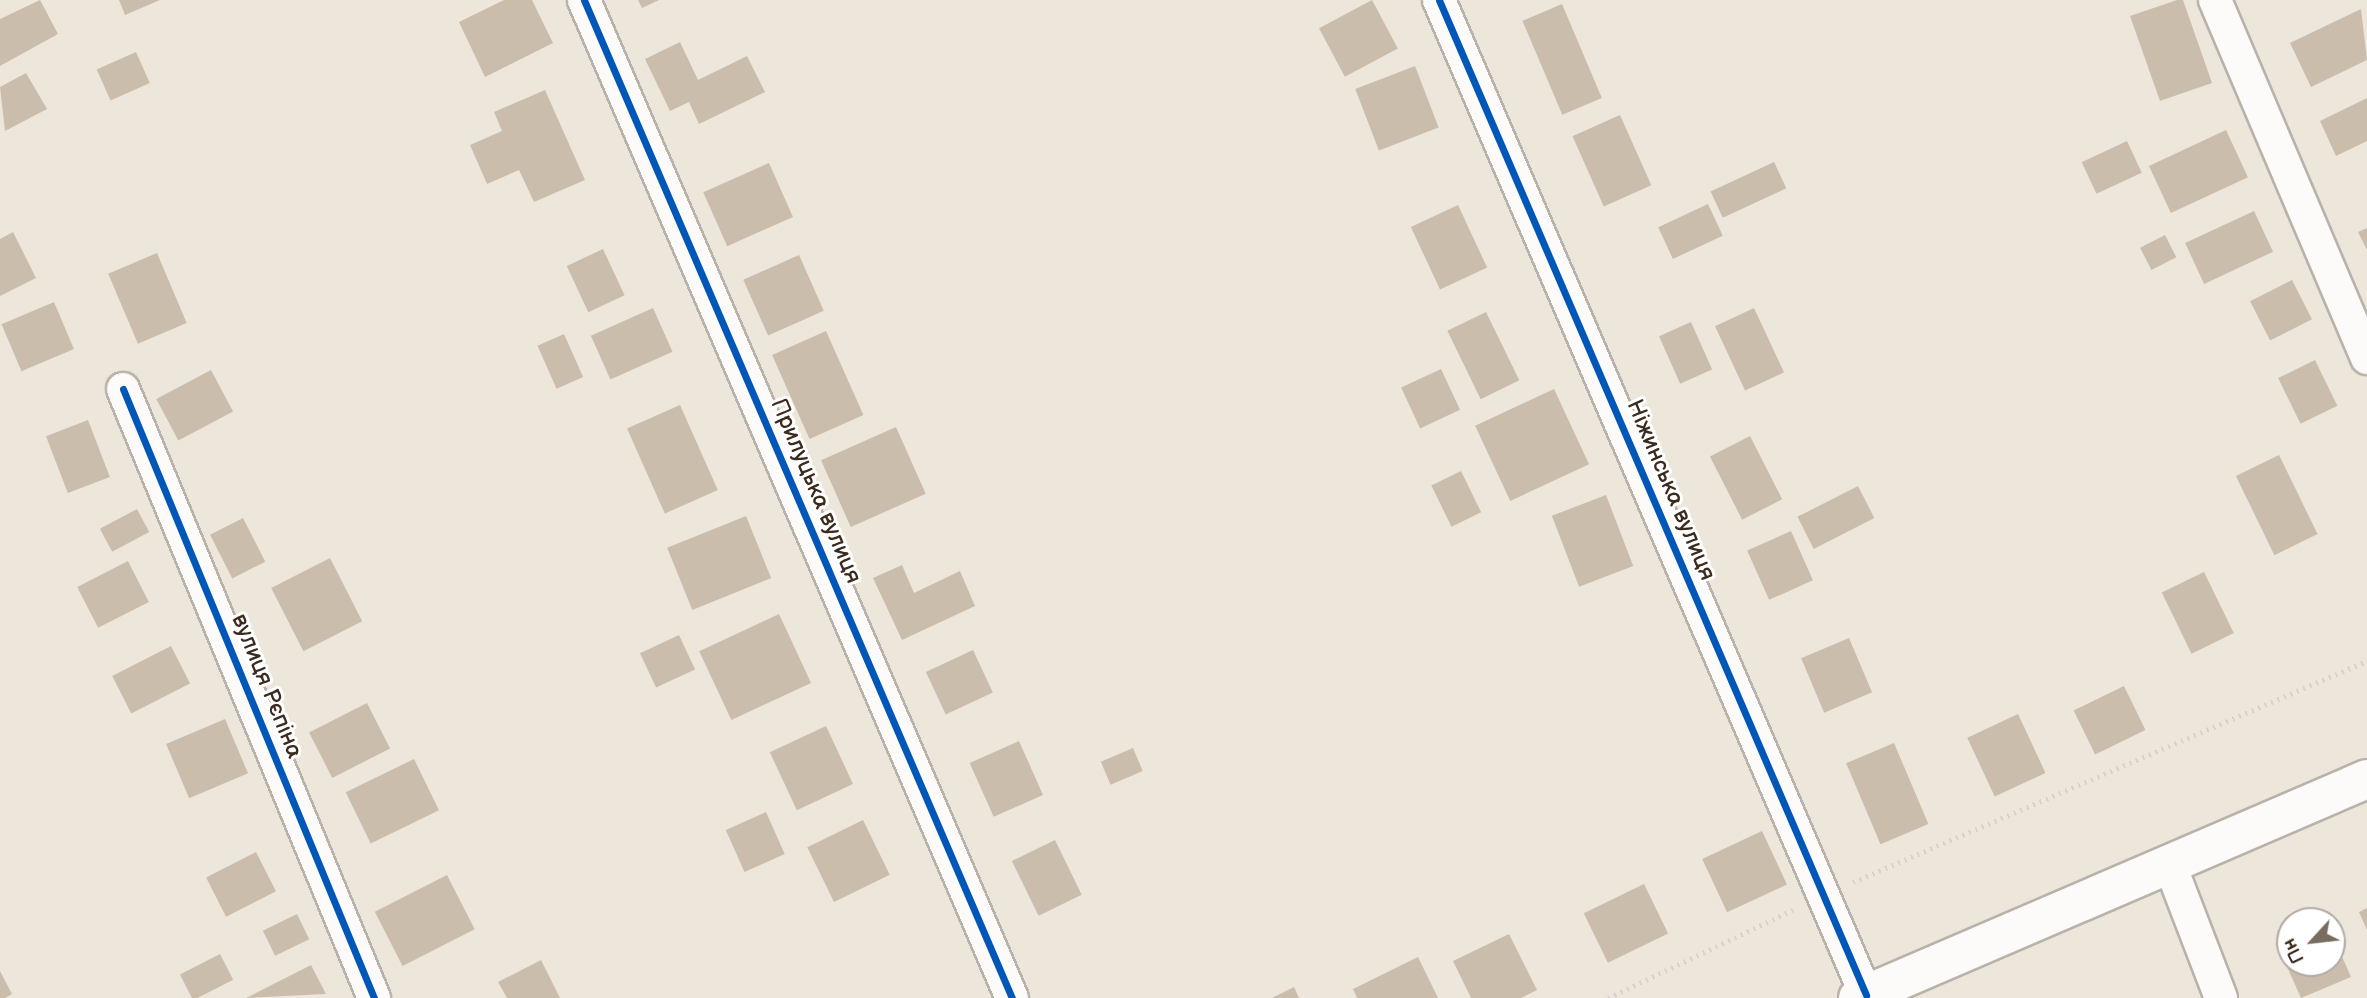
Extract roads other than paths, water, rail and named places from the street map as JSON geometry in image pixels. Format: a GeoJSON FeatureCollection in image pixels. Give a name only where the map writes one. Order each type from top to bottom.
{"type":"FeatureCollection","features":[{"type":"Feature","properties":{"kind":"main road"},"geometry":{"type":"LineString","coordinates":[[1862,997],[2367,779]]}},
{"type":"Feature","properties":{"kind":"street","name":"Прилуцька вулиця"},"geometry":{"type":"LineString","coordinates":[[584,0],[1012,998]]}},
{"type":"Feature","properties":{"kind":"street","name":"Ніжинська вулиця"},"geometry":{"type":"LineString","coordinates":[[1439,0],[1824,895],[1862,997]]}},
{"type":"Feature","properties":{"kind":"street"},"geometry":{"type":"LineString","coordinates":[[2215,0],[2367,358]]}},
{"type":"Feature","properties":{"kind":"street","name":"вулиця Рєпіна"},"geometry":{"type":"LineString","coordinates":[[123,389],[374,998]]}},
{"type":"Feature","properties":{"kind":"street"},"geometry":{"type":"LineString","coordinates":[[2170,865],[2221,998]]}}]}
